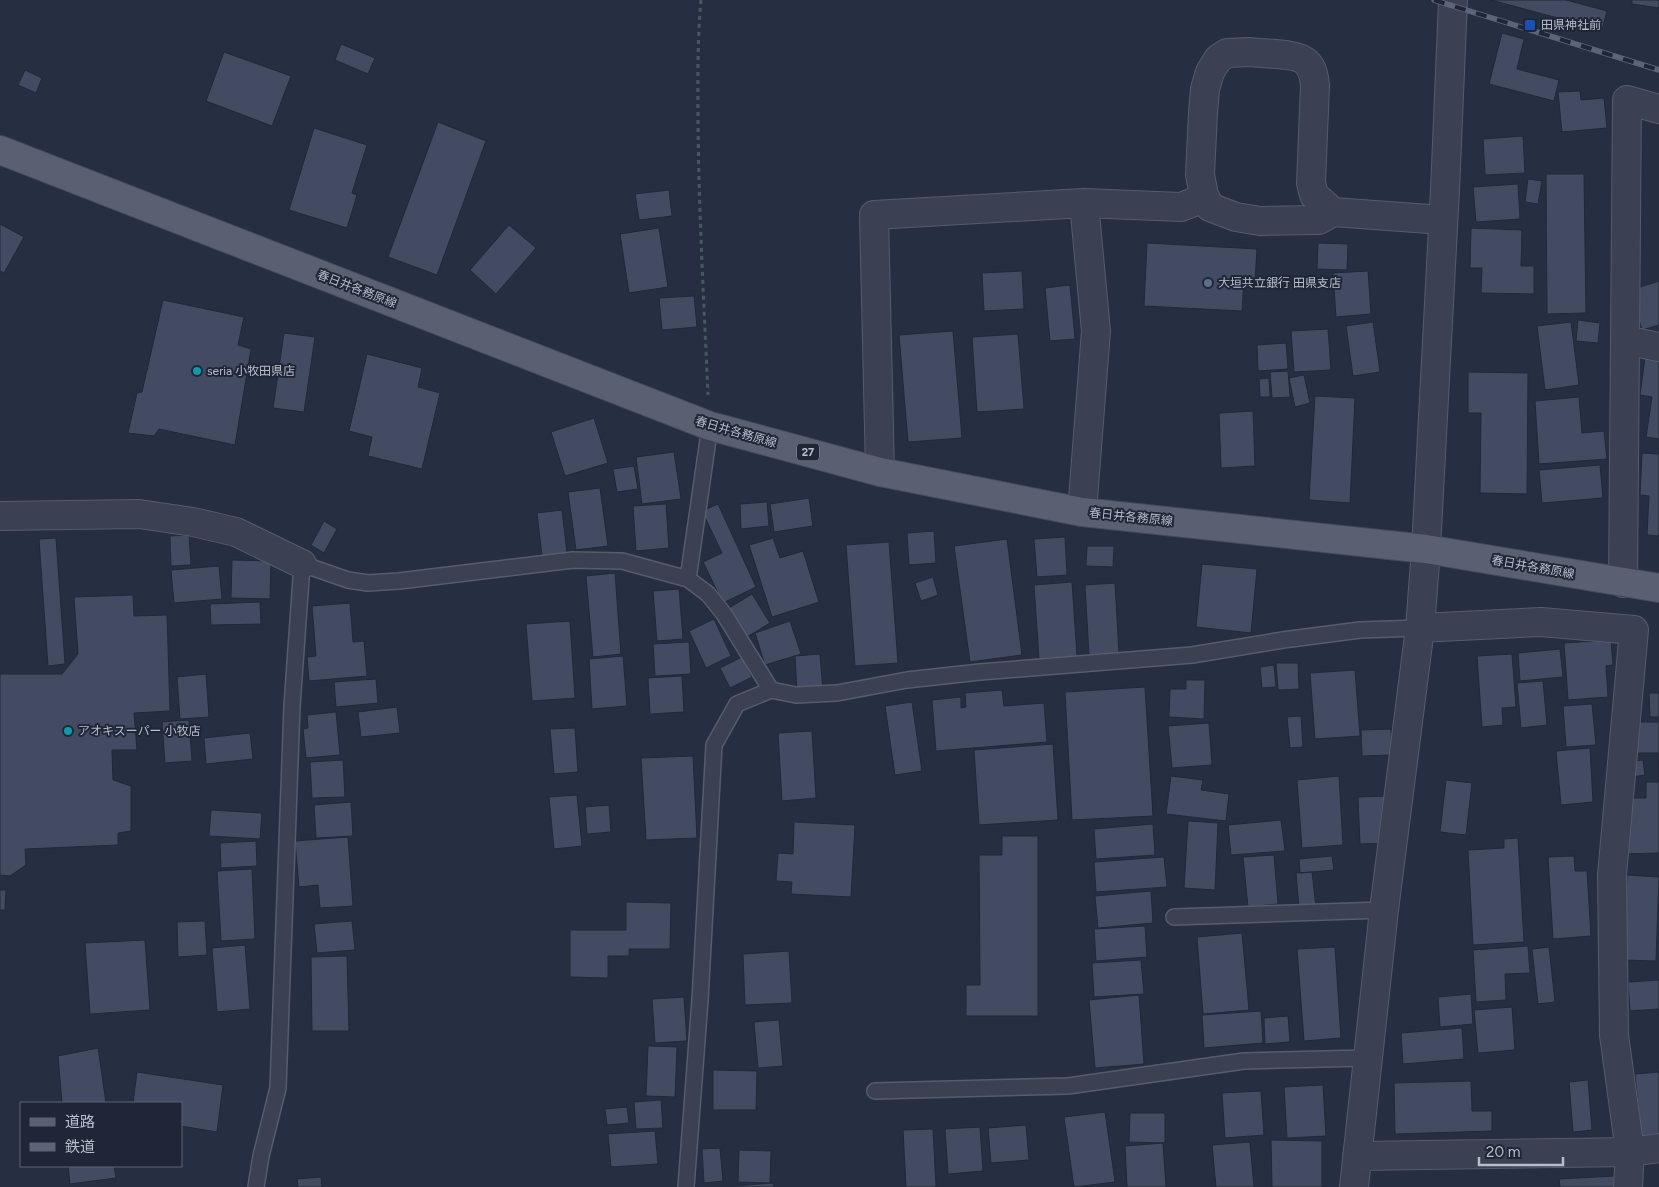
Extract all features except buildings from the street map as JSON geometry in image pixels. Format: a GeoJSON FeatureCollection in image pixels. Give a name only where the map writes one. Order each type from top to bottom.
{"type":"FeatureCollection","features":[{"type":"Feature","properties":{"kind":"main road","name":"春日井各務原線"},"geometry":{"type":"LineString","coordinates":[[0,150],[710,426],[880,472],[1082,512],[1426,549],[1659,588]]}},
{"type":"Feature","properties":{"kind":"street"},"geometry":{"type":"LineString","coordinates":[[1354,1187],[1384,910],[1420,628],[1426,549],[1453,0]]}},
{"type":"Feature","properties":{"kind":"street"},"geometry":{"type":"LineString","coordinates":[[1333,212],[1314,195],[1312,189],[1315,84],[1314,74],[1306,62],[1295,57],[1242,52],[1227,53],[1218,59],[1210,72],[1205,89],[1200,175],[1204,195],[1210,207],[1236,217],[1260,221],[1319,220],[1333,212],[1443,220]]}},
{"type":"Feature","properties":{"kind":"street"},"geometry":{"type":"LineString","coordinates":[[1623,583],[1627,100],[1659,110]]}},
{"type":"Feature","properties":{"kind":"street"},"geometry":{"type":"LineString","coordinates":[[880,472],[874,215],[1084,203],[1181,207],[1194,202],[1204,195]]}},
{"type":"Feature","properties":{"kind":"street"},"geometry":{"type":"LineString","coordinates":[[1082,512],[1096,331],[1084,203]]}},
{"type":"Feature","properties":{"kind":"street"},"geometry":{"type":"LineString","coordinates":[[1625,340],[1659,347]]}},
{"type":"Feature","properties":{"kind":"street"},"geometry":{"type":"LineString","coordinates":[[0,516],[139,514],[193,522],[236,532],[302,564]]}},
{"type":"Feature","properties":{"kind":"street"},"geometry":{"type":"LineString","coordinates":[[1420,628],[1540,622],[1634,630],[1612,875],[1614,1035],[1630,1152],[1628,1187]]}},
{"type":"Feature","properties":{"kind":"street"},"geometry":{"type":"LineString","coordinates":[[1357,1156],[1630,1152],[1659,1148]]}},
{"type":"Feature","properties":{"kind":"lane"},"geometry":{"type":"LineString","coordinates":[[688,579],[710,426]]}},
{"type":"Feature","properties":{"kind":"lane"},"geometry":{"type":"LineString","coordinates":[[256,1187],[261,1156],[278,1088],[292,706],[302,564],[348,580],[368,583],[573,560],[622,561],[688,579],[708,594],[724,614],[771,690]]}},
{"type":"Feature","properties":{"kind":"lane"},"geometry":{"type":"LineString","coordinates":[[686,1187],[700,1000],[714,745],[737,704],[771,690],[796,695],[836,693],[907,680],[980,672],[1192,655],[1360,630],[1420,628]]}},
{"type":"Feature","properties":{"kind":"lane"},"geometry":{"type":"LineString","coordinates":[[1174,917],[1384,910]]}},
{"type":"Feature","properties":{"kind":"lane"},"geometry":{"type":"LineString","coordinates":[[875,1091],[1068,1086],[1244,1061],[1368,1058]]}},
{"type":"Feature","properties":{"kind":"path"},"geometry":{"type":"LineString","coordinates":[[701,0],[699,26],[699,163],[701,253],[710,426]]}},
{"type":"Feature","properties":{"kind":"railway"},"geometry":{"type":"LineString","coordinates":[[1434,0],[1659,70]]}},
{"type":"Feature","properties":{"kind":"place","name":"田県神社前"},"geometry":{"type":"Point","coordinates":[1530,25]}},
{"type":"Feature","properties":{"kind":"place","name":"大垣共立銀行 田県支店"},"geometry":{"type":"Point","coordinates":[1208,283]}},
{"type":"Feature","properties":{"kind":"place","name":"seria 小牧田県店"},"geometry":{"type":"Point","coordinates":[197,371]}},
{"type":"Feature","properties":{"kind":"place","name":"アオキスーパー 小牧店"},"geometry":{"type":"Point","coordinates":[68,731]}}]}
